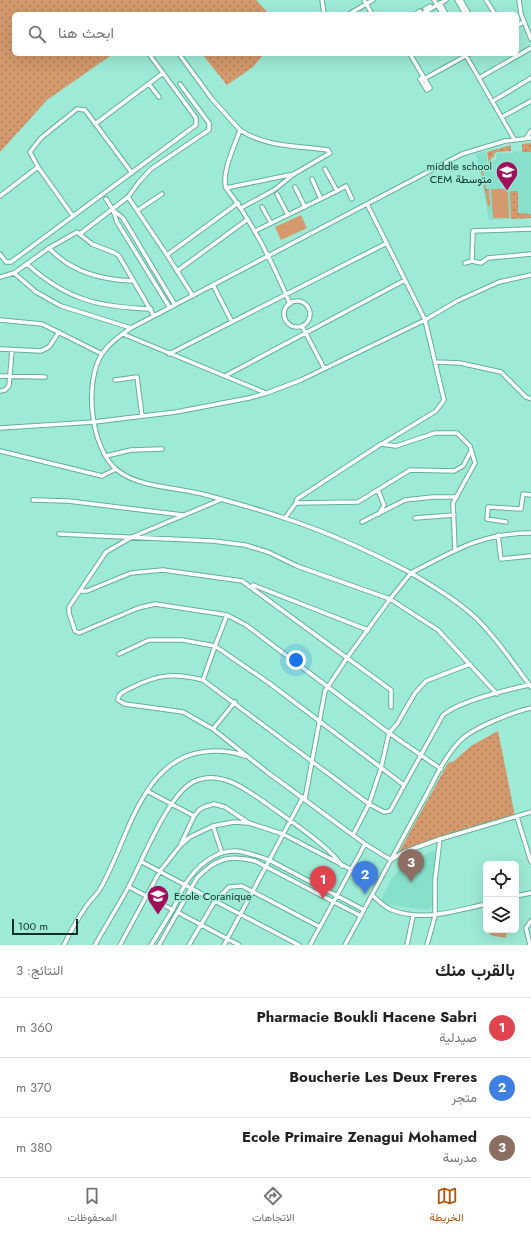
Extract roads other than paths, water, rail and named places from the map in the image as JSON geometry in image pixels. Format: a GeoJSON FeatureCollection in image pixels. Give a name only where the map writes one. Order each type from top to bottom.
{"type":"FeatureCollection","features":[{"type":"Feature","properties":{"kind":"street"},"geometry":{"type":"LineString","coordinates":[[322,0],[324,12]]}},
{"type":"Feature","properties":{"kind":"street"},"geometry":{"type":"LineString","coordinates":[[352,12],[365,2],[373,0]]}},
{"type":"Feature","properties":{"kind":"street"},"geometry":{"type":"LineString","coordinates":[[434,0],[443,1]]}},
{"type":"Feature","properties":{"kind":"street"},"geometry":{"type":"LineString","coordinates":[[457,0],[464,12]]}},
{"type":"Feature","properties":{"kind":"street"},"geometry":{"type":"LineString","coordinates":[[461,0],[468,12]]}},
{"type":"Feature","properties":{"kind":"street"},"geometry":{"type":"LineString","coordinates":[[485,0],[492,12]]}},
{"type":"Feature","properties":{"kind":"street"},"geometry":{"type":"LineString","coordinates":[[519,0],[523,22],[531,39]]}},
{"type":"Feature","properties":{"kind":"street"},"geometry":{"type":"LineString","coordinates":[[425,12],[426,11],[425,9],[430,6],[432,8],[443,1]]}},
{"type":"Feature","properties":{"kind":"street"},"geometry":{"type":"LineString","coordinates":[[442,12],[443,1]]}},
{"type":"Feature","properties":{"kind":"street"},"geometry":{"type":"LineString","coordinates":[[443,1],[446,12]]}},
{"type":"Feature","properties":{"kind":"street"},"geometry":{"type":"LineString","coordinates":[[365,2],[371,12]]}},
{"type":"Feature","properties":{"kind":"street"},"geometry":{"type":"LineString","coordinates":[[519,25],[523,22]]}},
{"type":"Feature","properties":{"kind":"street"},"geometry":{"type":"LineString","coordinates":[[519,55],[531,48]]}},
{"type":"Feature","properties":{"kind":"street"},"geometry":{"type":"LineString","coordinates":[[0,254],[5,261],[11,262],[73,216],[104,196],[197,124],[196,118],[150,56]]}},
{"type":"Feature","properties":{"kind":"street"},"geometry":{"type":"LineString","coordinates":[[180,56],[212,99],[240,130],[260,141],[330,151],[329,154],[294,174],[274,190],[242,208]]}},
{"type":"Feature","properties":{"kind":"street"},"geometry":{"type":"LineString","coordinates":[[411,56],[424,78],[463,56]]}},
{"type":"Feature","properties":{"kind":"street"},"geometry":{"type":"LineString","coordinates":[[468,56],[514,139]]}},
{"type":"Feature","properties":{"kind":"street"},"geometry":{"type":"LineString","coordinates":[[479,78],[517,56]]}},
{"type":"Feature","properties":{"kind":"street"},"geometry":{"type":"LineString","coordinates":[[95,124],[163,73]]}},
{"type":"Feature","properties":{"kind":"street"},"geometry":{"type":"LineString","coordinates":[[493,101],[531,78]]}},
{"type":"Feature","properties":{"kind":"street"},"geometry":{"type":"LineString","coordinates":[[149,84],[159,97]]}},
{"type":"Feature","properties":{"kind":"street"},"geometry":{"type":"LineString","coordinates":[[81,233],[128,197],[151,169],[209,130],[210,126],[208,121],[180,84]]}},
{"type":"Feature","properties":{"kind":"street"},"geometry":{"type":"LineString","coordinates":[[502,117],[531,101]]}},
{"type":"Feature","properties":{"kind":"street"},"geometry":{"type":"LineString","coordinates":[[73,216],[31,156],[31,150],[51,129],[81,108],[85,110],[132,173]]}},
{"type":"Feature","properties":{"kind":"street"},"geometry":{"type":"LineString","coordinates":[[240,130],[225,174],[224,183],[226,188],[242,208],[269,256],[290,304]]}},
{"type":"Feature","properties":{"kind":"street"},"geometry":{"type":"LineString","coordinates":[[391,860],[353,836],[213,729],[183,712],[125,704],[118,700],[122,692],[148,679],[181,675],[203,680],[370,804],[384,812],[388,812],[443,716],[449,710],[497,694],[530,686],[505,650],[476,618],[445,594],[411,573],[371,553],[285,518],[206,495],[134,480],[116,469],[106,456],[99,440],[94,422],[92,379],[102,354],[131,328],[462,154],[514,139],[529,138],[531,131]]}},
{"type":"Feature","properties":{"kind":"street"},"geometry":{"type":"LineString","coordinates":[[0,196],[38,167]]}},
{"type":"Feature","properties":{"kind":"street"},"geometry":{"type":"LineString","coordinates":[[325,169],[337,191]]}},
{"type":"Feature","properties":{"kind":"street"},"geometry":{"type":"LineString","coordinates":[[226,188],[294,174]]}},
{"type":"Feature","properties":{"kind":"street"},"geometry":{"type":"LineString","coordinates":[[312,179],[321,199]]}},
{"type":"Feature","properties":{"kind":"street"},"geometry":{"type":"LineString","coordinates":[[255,231],[346,186],[352,199]]}},
{"type":"Feature","properties":{"kind":"street"},"geometry":{"type":"LineString","coordinates":[[295,187],[305,207]]}},
{"type":"Feature","properties":{"kind":"street"},"geometry":{"type":"LineString","coordinates":[[138,210],[162,194]]}},
{"type":"Feature","properties":{"kind":"street"},"geometry":{"type":"LineString","coordinates":[[277,194],[288,215]]}},
{"type":"Feature","properties":{"kind":"street"},"geometry":{"type":"LineString","coordinates":[[104,196],[113,210],[117,222],[170,308]]}},
{"type":"Feature","properties":{"kind":"street"},"geometry":{"type":"LineString","coordinates":[[128,197],[138,210],[193,296]]}},
{"type":"Feature","properties":{"kind":"street"},"geometry":{"type":"LineString","coordinates":[[167,255],[238,203]]}},
{"type":"Feature","properties":{"kind":"street"},"geometry":{"type":"LineString","coordinates":[[285,518],[296,503],[297,499],[436,411],[444,400],[425,320],[367,204]]}},
{"type":"Feature","properties":{"kind":"street"},"geometry":{"type":"LineString","coordinates":[[262,207],[271,223]]}},
{"type":"Feature","properties":{"kind":"street"},"geometry":{"type":"LineString","coordinates":[[113,210],[123,218],[175,305]]}},
{"type":"Feature","properties":{"kind":"street"},"geometry":{"type":"LineString","coordinates":[[177,271],[248,219]]}},
{"type":"Feature","properties":{"kind":"street"},"geometry":{"type":"LineString","coordinates":[[472,261],[473,231],[531,229]]}},
{"type":"Feature","properties":{"kind":"street"},"geometry":{"type":"LineString","coordinates":[[1,276],[14,273],[74,232],[81,233],[92,244],[117,254],[154,316]]}},
{"type":"Feature","properties":{"kind":"street"},"geometry":{"type":"LineString","coordinates":[[169,354],[387,243]]}},
{"type":"Feature","properties":{"kind":"street"},"geometry":{"type":"LineString","coordinates":[[49,248],[60,260],[83,271],[111,279],[133,281]]}},
{"type":"Feature","properties":{"kind":"street"},"geometry":{"type":"LineString","coordinates":[[465,263],[472,261],[482,263],[488,258],[531,254]]}},
{"type":"Feature","properties":{"kind":"street"},"geometry":{"type":"LineString","coordinates":[[27,264],[49,283],[70,295],[107,305],[151,309]]}},
{"type":"Feature","properties":{"kind":"street"},"geometry":{"type":"LineString","coordinates":[[14,273],[36,292],[61,306],[131,328]]}},
{"type":"Feature","properties":{"kind":"street"},"geometry":{"type":"LineString","coordinates":[[0,428],[94,422],[142,416],[242,400],[267,393],[301,380],[425,320],[457,301],[499,282],[531,275]]}},
{"type":"Feature","properties":{"kind":"street"},"geometry":{"type":"LineString","coordinates":[[225,376],[405,280]]}},
{"type":"Feature","properties":{"kind":"street"},"geometry":{"type":"LineString","coordinates":[[214,285],[232,322]]}},
{"type":"Feature","properties":{"kind":"street"},"geometry":{"type":"LineString","coordinates":[[298,302],[306,305],[308,308],[310,316],[309,320],[302,326],[294,326],[286,318],[285,310],[290,304],[298,302]]}},
{"type":"Feature","properties":{"kind":"street"},"geometry":{"type":"LineString","coordinates":[[0,320],[42,324],[102,354]]}},
{"type":"Feature","properties":{"kind":"street"},"geometry":{"type":"LineString","coordinates":[[302,326],[324,368]]}},
{"type":"Feature","properties":{"kind":"street"},"geometry":{"type":"LineString","coordinates":[[0,349],[46,350],[59,332]]}},
{"type":"Feature","properties":{"kind":"street"},"geometry":{"type":"LineString","coordinates":[[123,334],[267,393]]}},
{"type":"Feature","properties":{"kind":"street"},"geometry":{"type":"LineString","coordinates":[[0,390],[5,390],[8,388],[12,350]]}},
{"type":"Feature","properties":{"kind":"street"},"geometry":{"type":"LineString","coordinates":[[434,362],[460,363],[501,372],[526,398],[531,399]]}},
{"type":"Feature","properties":{"kind":"street"},"geometry":{"type":"LineString","coordinates":[[0,376],[45,377]]}},
{"type":"Feature","properties":{"kind":"street"},"geometry":{"type":"LineString","coordinates":[[115,380],[137,377],[142,416]]}},
{"type":"Feature","properties":{"kind":"street"},"geometry":{"type":"LineString","coordinates":[[382,444],[396,446],[435,433],[457,433],[470,446],[475,463],[453,503],[455,550]]}},
{"type":"Feature","properties":{"kind":"street"},"geometry":{"type":"LineString","coordinates":[[106,456],[131,450],[162,448]]}},
{"type":"Feature","properties":{"kind":"street"},"geometry":{"type":"LineString","coordinates":[[0,451],[102,476],[116,469]]}},
{"type":"Feature","properties":{"kind":"street"},"geometry":{"type":"LineString","coordinates":[[296,503],[358,502],[410,470],[454,471],[463,466],[472,451]]}},
{"type":"Feature","properties":{"kind":"street"},"geometry":{"type":"LineString","coordinates":[[378,490],[384,505],[378,515]]}},
{"type":"Feature","properties":{"kind":"street"},"geometry":{"type":"LineString","coordinates":[[506,522],[487,519],[488,507],[521,509],[523,494],[531,494]]}},
{"type":"Feature","properties":{"kind":"street"},"geometry":{"type":"LineString","coordinates":[[362,522],[405,500],[433,497],[456,497]]}},
{"type":"Feature","properties":{"kind":"street"},"geometry":{"type":"LineString","coordinates":[[33,500],[68,501],[184,516]]}},
{"type":"Feature","properties":{"kind":"street"},"geometry":{"type":"LineString","coordinates":[[220,500],[132,537],[106,552],[69,607],[69,613],[75,631],[79,632],[148,604],[164,605],[227,615],[246,625],[389,733],[441,769]]}},
{"type":"Feature","properties":{"kind":"street"},"geometry":{"type":"LineString","coordinates":[[415,518],[454,515]]}},
{"type":"Feature","properties":{"kind":"street"},"geometry":{"type":"LineString","coordinates":[[224,945],[265,866],[304,798],[319,722],[328,686],[390,599],[411,573],[455,550],[498,535],[531,533]]}},
{"type":"Feature","properties":{"kind":"street"},"geometry":{"type":"LineString","coordinates":[[59,534],[213,541],[245,545],[390,599],[438,630],[497,694]]}},
{"type":"Feature","properties":{"kind":"street"},"geometry":{"type":"LineString","coordinates":[[498,535],[501,558],[531,556]]}},
{"type":"Feature","properties":{"kind":"street"},"geometry":{"type":"LineString","coordinates":[[81,591],[87,591],[132,573],[164,570],[242,581],[368,630]]}},
{"type":"Feature","properties":{"kind":"street"},"geometry":{"type":"LineString","coordinates":[[248,584],[390,690],[391,706]]}},
{"type":"Feature","properties":{"kind":"street"},"geometry":{"type":"LineString","coordinates":[[203,680],[214,646],[227,615]]}},
{"type":"Feature","properties":{"kind":"street"},"geometry":{"type":"LineString","coordinates":[[119,654],[149,640],[182,640],[214,646],[269,683],[404,785]]}},
{"type":"Feature","properties":{"kind":"street"},"geometry":{"type":"LineString","coordinates":[[353,836],[370,804],[381,768],[389,733],[397,724],[415,693],[426,681],[470,664]]}},
{"type":"Feature","properties":{"kind":"street"},"geometry":{"type":"LineString","coordinates":[[213,729],[234,702]]}},
{"type":"Feature","properties":{"kind":"street"},"geometry":{"type":"LineString","coordinates":[[345,945],[441,769],[460,741],[470,733],[531,708]]}},
{"type":"Feature","properties":{"kind":"street"},"geometry":{"type":"LineString","coordinates":[[64,945],[85,908],[100,889],[147,791],[167,768],[186,757],[214,751],[238,754],[249,758]]}},
{"type":"Feature","properties":{"kind":"street"},"geometry":{"type":"LineString","coordinates":[[95,945],[129,887],[171,804],[181,790],[194,782],[208,778],[225,780],[241,786],[291,821],[335,856],[342,866]]}},
{"type":"Feature","properties":{"kind":"street"},"geometry":{"type":"LineString","coordinates":[[147,791],[194,816]]}},
{"type":"Feature","properties":{"kind":"street"},"geometry":{"type":"LineString","coordinates":[[180,846],[194,816],[199,810],[214,804],[225,806],[249,823]]}},
{"type":"Feature","properties":{"kind":"street"},"geometry":{"type":"LineString","coordinates":[[391,860],[404,852],[531,812]]}},
{"type":"Feature","properties":{"kind":"street"},"geometry":{"type":"LineString","coordinates":[[517,817],[531,862]]}},
{"type":"Feature","properties":{"kind":"street"},"geometry":{"type":"LineString","coordinates":[[120,945],[160,871],[190,836],[213,826],[234,822],[249,823],[283,834],[352,870]]}},
{"type":"Feature","properties":{"kind":"street"},"geometry":{"type":"LineString","coordinates":[[213,826],[222,852]]}},
{"type":"Feature","properties":{"kind":"street"},"geometry":{"type":"LineString","coordinates":[[427,945],[435,916],[435,880],[440,840]]}},
{"type":"Feature","properties":{"kind":"street"},"geometry":{"type":"LineString","coordinates":[[310,945],[335,902],[365,844]]}},
{"type":"Feature","properties":{"kind":"street"},"geometry":{"type":"LineString","coordinates":[[151,945],[173,910],[185,884],[204,863],[222,852],[235,851],[252,854],[269,860],[364,910]]}},
{"type":"Feature","properties":{"kind":"street"},"geometry":{"type":"LineString","coordinates":[[159,945],[179,913],[197,878],[217,862],[229,857],[239,857],[255,861],[361,916]]}},
{"type":"Feature","properties":{"kind":"street"},"geometry":{"type":"LineString","coordinates":[[142,862],[299,945]]}},
{"type":"Feature","properties":{"kind":"street"},"geometry":{"type":"LineString","coordinates":[[189,945],[200,924],[216,901],[229,887],[242,886],[320,927]]}},
{"type":"Feature","properties":{"kind":"street"},"geometry":{"type":"LineString","coordinates":[[129,887],[173,910]]}},
{"type":"Feature","properties":{"kind":"street"},"geometry":{"type":"LineString","coordinates":[[519,895],[531,893]]}},
{"type":"Feature","properties":{"kind":"street"},"geometry":{"type":"LineString","coordinates":[[372,895],[390,910],[413,916],[435,916],[483,905]]}},
{"type":"Feature","properties":{"kind":"street"},"geometry":{"type":"LineString","coordinates":[[179,913],[239,945]]}},
{"type":"Feature","properties":{"kind":"street"},"geometry":{"type":"LineString","coordinates":[[407,945],[413,916]]}},
{"type":"Feature","properties":{"kind":"street"},"geometry":{"type":"LineString","coordinates":[[530,945],[526,928],[531,921]]}},
{"type":"Feature","properties":{"kind":"place","name":"middle school CEM متوسطة"},"geometry":{"type":"Point","coordinates":[507,192]}},
{"type":"Feature","properties":{"kind":"place","name":"Ecole Primaire Zenagui Mohamed"},"geometry":{"type":"Point","coordinates":[411,882]}},
{"type":"Feature","properties":{"kind":"place","name":"Boucherie Les Deux Freres"},"geometry":{"type":"Point","coordinates":[365,894]}},
{"type":"Feature","properties":{"kind":"place","name":"Pharmacie Boukli Hacene Sabri"},"geometry":{"type":"Point","coordinates":[323,899]}},
{"type":"Feature","properties":{"kind":"place","name":"Ecole Coranique"},"geometry":{"type":"Point","coordinates":[158,916]}}]}
